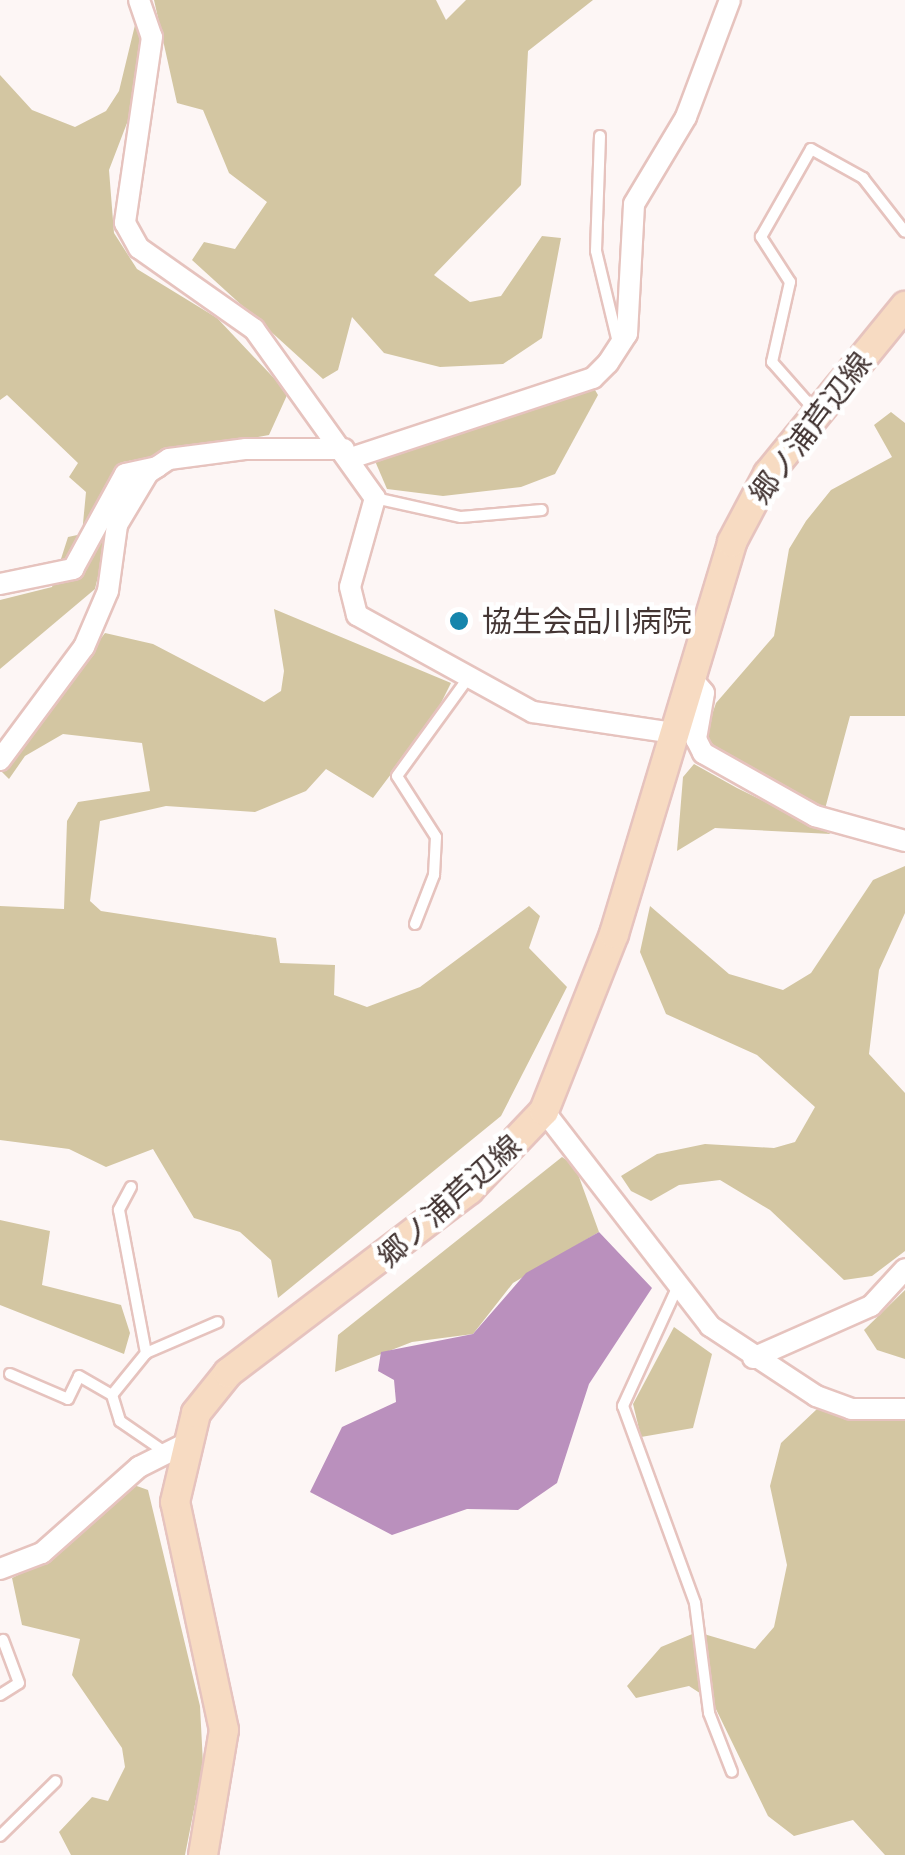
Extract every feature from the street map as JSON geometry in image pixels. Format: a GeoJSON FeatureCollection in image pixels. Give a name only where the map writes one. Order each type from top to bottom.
{"type":"FeatureCollection","features":[{"type":"Feature","properties":{"kind":"main road","name":"郷ノ浦芦辺線"},"geometry":{"type":"LineString","coordinates":[[203,1855],[224,1730],[177,1527],[173,1447],[228,1374],[469,1190],[544,1111],[573,1055],[732,542],[768,474],[905,306]]}},
{"type":"Feature","properties":{"kind":"street"},"geometry":{"type":"LineString","coordinates":[[139,0],[152,37],[124,223],[139,248],[254,329],[376,498],[350,586],[358,615],[534,712],[674,733]]}},
{"type":"Feature","properties":{"kind":"street"},"geometry":{"type":"LineString","coordinates":[[0,584],[73,570],[125,474],[246,449],[346,454],[592,378],[619,349],[634,204],[686,117],[730,0]]}},
{"type":"Feature","properties":{"kind":"street"},"geometry":{"type":"LineString","coordinates":[[0,760],[84,647],[108,591],[126,503],[156,468]]}},
{"type":"Feature","properties":{"kind":"street"},"geometry":{"type":"LineString","coordinates":[[692,679],[704,693],[696,739],[703,753],[816,816],[905,841]]}},
{"type":"Feature","properties":{"kind":"street"},"geometry":{"type":"LineString","coordinates":[[544,1111],[573,1137],[676,1288],[754,1358],[852,1409],[905,1408]]}},
{"type":"Feature","properties":{"kind":"street"},"geometry":{"type":"LineString","coordinates":[[754,1358],[871,1306],[905,1269]]}},
{"type":"Feature","properties":{"kind":"street"},"geometry":{"type":"LineString","coordinates":[[0,1569],[42,1553],[173,1447]]}},
{"type":"Feature","properties":{"kind":"lane"},"geometry":{"type":"LineString","coordinates":[[600,136],[596,251],[619,349]]}},
{"type":"Feature","properties":{"kind":"lane"},"geometry":{"type":"LineString","coordinates":[[817,414],[772,362],[790,282],[761,237],[811,149],[863,178],[905,232]]}},
{"type":"Feature","properties":{"kind":"lane"},"geometry":{"type":"LineString","coordinates":[[376,498],[461,517],[542,510]]}},
{"type":"Feature","properties":{"kind":"lane"},"geometry":{"type":"LineString","coordinates":[[415,924],[434,875],[436,836],[397,776],[469,677]]}},
{"type":"Feature","properties":{"kind":"lane"},"geometry":{"type":"LineString","coordinates":[[131,1186],[119,1210],[146,1354]]}},
{"type":"Feature","properties":{"kind":"lane"},"geometry":{"type":"LineString","coordinates":[[676,1288],[624,1406],[695,1603],[709,1713],[732,1772]]}},
{"type":"Feature","properties":{"kind":"lane"},"geometry":{"type":"LineString","coordinates":[[112,1394],[146,1354],[218,1322]]}},
{"type":"Feature","properties":{"kind":"lane"},"geometry":{"type":"LineString","coordinates":[[10,1374],[68,1399],[80,1376],[112,1394],[120,1421],[173,1447]]}},
{"type":"Feature","properties":{"kind":"lane"},"geometry":{"type":"LineString","coordinates":[[0,1695],[19,1682],[2,1640]]}},
{"type":"Feature","properties":{"kind":"lane"},"geometry":{"type":"LineString","coordinates":[[0,1836],[56,1781]]}},
{"type":"Feature","properties":{"kind":"shaded area"},"geometry":{"type":"Polygon","coordinates":[[[154,0],[436,0],[446,20],[466,0],[593,0],[528,51],[521,185],[434,275],[470,302],[501,296],[542,236],[561,238],[542,338],[503,364],[440,367],[384,353],[352,317],[338,370],[323,379],[192,260],[204,242],[235,249],[267,202],[229,173],[203,110],[177,103],[154,0]]]}},
{"type":"Feature","properties":{"kind":"shaded area"},"geometry":{"type":"Polygon","coordinates":[[[135,25],[143,35],[132,110],[109,170],[114,233],[137,269],[217,318],[288,393],[269,435],[123,462],[96,509],[111,522],[95,589],[0,669],[0,600],[52,587],[68,537],[82,534],[86,492],[69,477],[78,463],[7,395],[0,400],[0,75],[32,110],[75,127],[106,111],[119,91],[135,25]]]}},
{"type":"Feature","properties":{"kind":"shaded area"},"geometry":{"type":"Polygon","coordinates":[[[592,385],[598,395],[555,474],[521,487],[443,496],[387,489],[375,461],[592,385]]]}},
{"type":"Feature","properties":{"kind":"shaded area"},"geometry":{"type":"Polygon","coordinates":[[[891,412],[905,423],[905,716],[850,716],[825,809],[721,754],[705,735],[716,703],[774,636],[789,549],[806,521],[831,490],[892,457],[874,425],[891,412]]]}},
{"type":"Feature","properties":{"kind":"shaded area"},"geometry":{"type":"Polygon","coordinates":[[[274,609],[451,683],[434,717],[373,798],[326,769],[306,791],[255,812],[166,806],[100,821],[90,901],[101,911],[276,938],[280,963],[335,965],[334,995],[367,1007],[420,987],[529,906],[540,916],[529,948],[567,987],[501,1116],[278,1298],[271,1260],[240,1232],[194,1218],[153,1149],[106,1167],[69,1149],[0,1140],[0,906],[64,909],[67,821],[78,802],[150,791],[142,743],[63,734],[25,756],[9,779],[0,770],[105,633],[153,644],[264,702],[281,691],[284,671],[274,609]]]}},
{"type":"Feature","properties":{"kind":"shaded area"},"geometry":{"type":"Polygon","coordinates":[[[694,764],[831,834],[715,828],[677,851],[683,777],[694,764]]]}},
{"type":"Feature","properties":{"kind":"shaded area"},"geometry":{"type":"Polygon","coordinates":[[[905,866],[905,913],[879,970],[869,1054],[905,1093],[905,1251],[872,1276],[844,1280],[770,1210],[720,1180],[679,1185],[651,1201],[631,1191],[621,1176],[657,1154],[705,1144],[774,1148],[795,1142],[815,1107],[757,1055],[666,1014],[640,952],[650,906],[729,974],[783,990],[811,973],[873,880],[905,866]]]}},
{"type":"Feature","properties":{"kind":"shaded area"},"geometry":{"type":"Polygon","coordinates":[[[562,1157],[575,1166],[599,1232],[513,1283],[473,1334],[412,1342],[335,1372],[338,1335],[562,1157]]]}},
{"type":"Feature","properties":{"kind":"shaded area"},"geometry":{"type":"Polygon","coordinates":[[[0,1220],[50,1231],[42,1285],[121,1305],[130,1333],[124,1354],[0,1305],[0,1220]]]}},
{"type":"Feature","properties":{"kind":"shaded area"},"geometry":{"type":"Polygon","coordinates":[[[599,1232],[652,1288],[589,1384],[557,1483],[518,1510],[467,1509],[392,1535],[310,1492],[342,1427],[396,1402],[394,1380],[378,1371],[381,1352],[473,1334],[526,1273],[599,1232]]]}},
{"type":"Feature","properties":{"kind":"shaded area"},"geometry":{"type":"Polygon","coordinates":[[[905,1290],[905,1359],[877,1350],[864,1330],[905,1290]]]}},
{"type":"Feature","properties":{"kind":"shaded area"},"geometry":{"type":"Polygon","coordinates":[[[674,1327],[712,1354],[693,1428],[641,1437],[633,1404],[674,1327]]]}},
{"type":"Feature","properties":{"kind":"shaded area"},"geometry":{"type":"Polygon","coordinates":[[[817,1409],[905,1421],[905,1855],[885,1855],[853,1820],[794,1836],[768,1816],[712,1701],[689,1686],[636,1698],[627,1686],[661,1647],[697,1632],[755,1649],[774,1627],[787,1565],[770,1486],[781,1443],[817,1409]]]}},
{"type":"Feature","properties":{"kind":"shaded area"},"geometry":{"type":"Polygon","coordinates":[[[134,1485],[148,1490],[200,1706],[203,1764],[185,1855],[71,1855],[59,1832],[92,1797],[108,1801],[125,1767],[122,1748],[72,1675],[80,1639],[22,1625],[12,1578],[58,1555],[134,1485]]]}},
{"type":"Feature","properties":{"kind":"place","name":"協生会品川病院"},"geometry":{"type":"Point","coordinates":[459,621]}}]}
